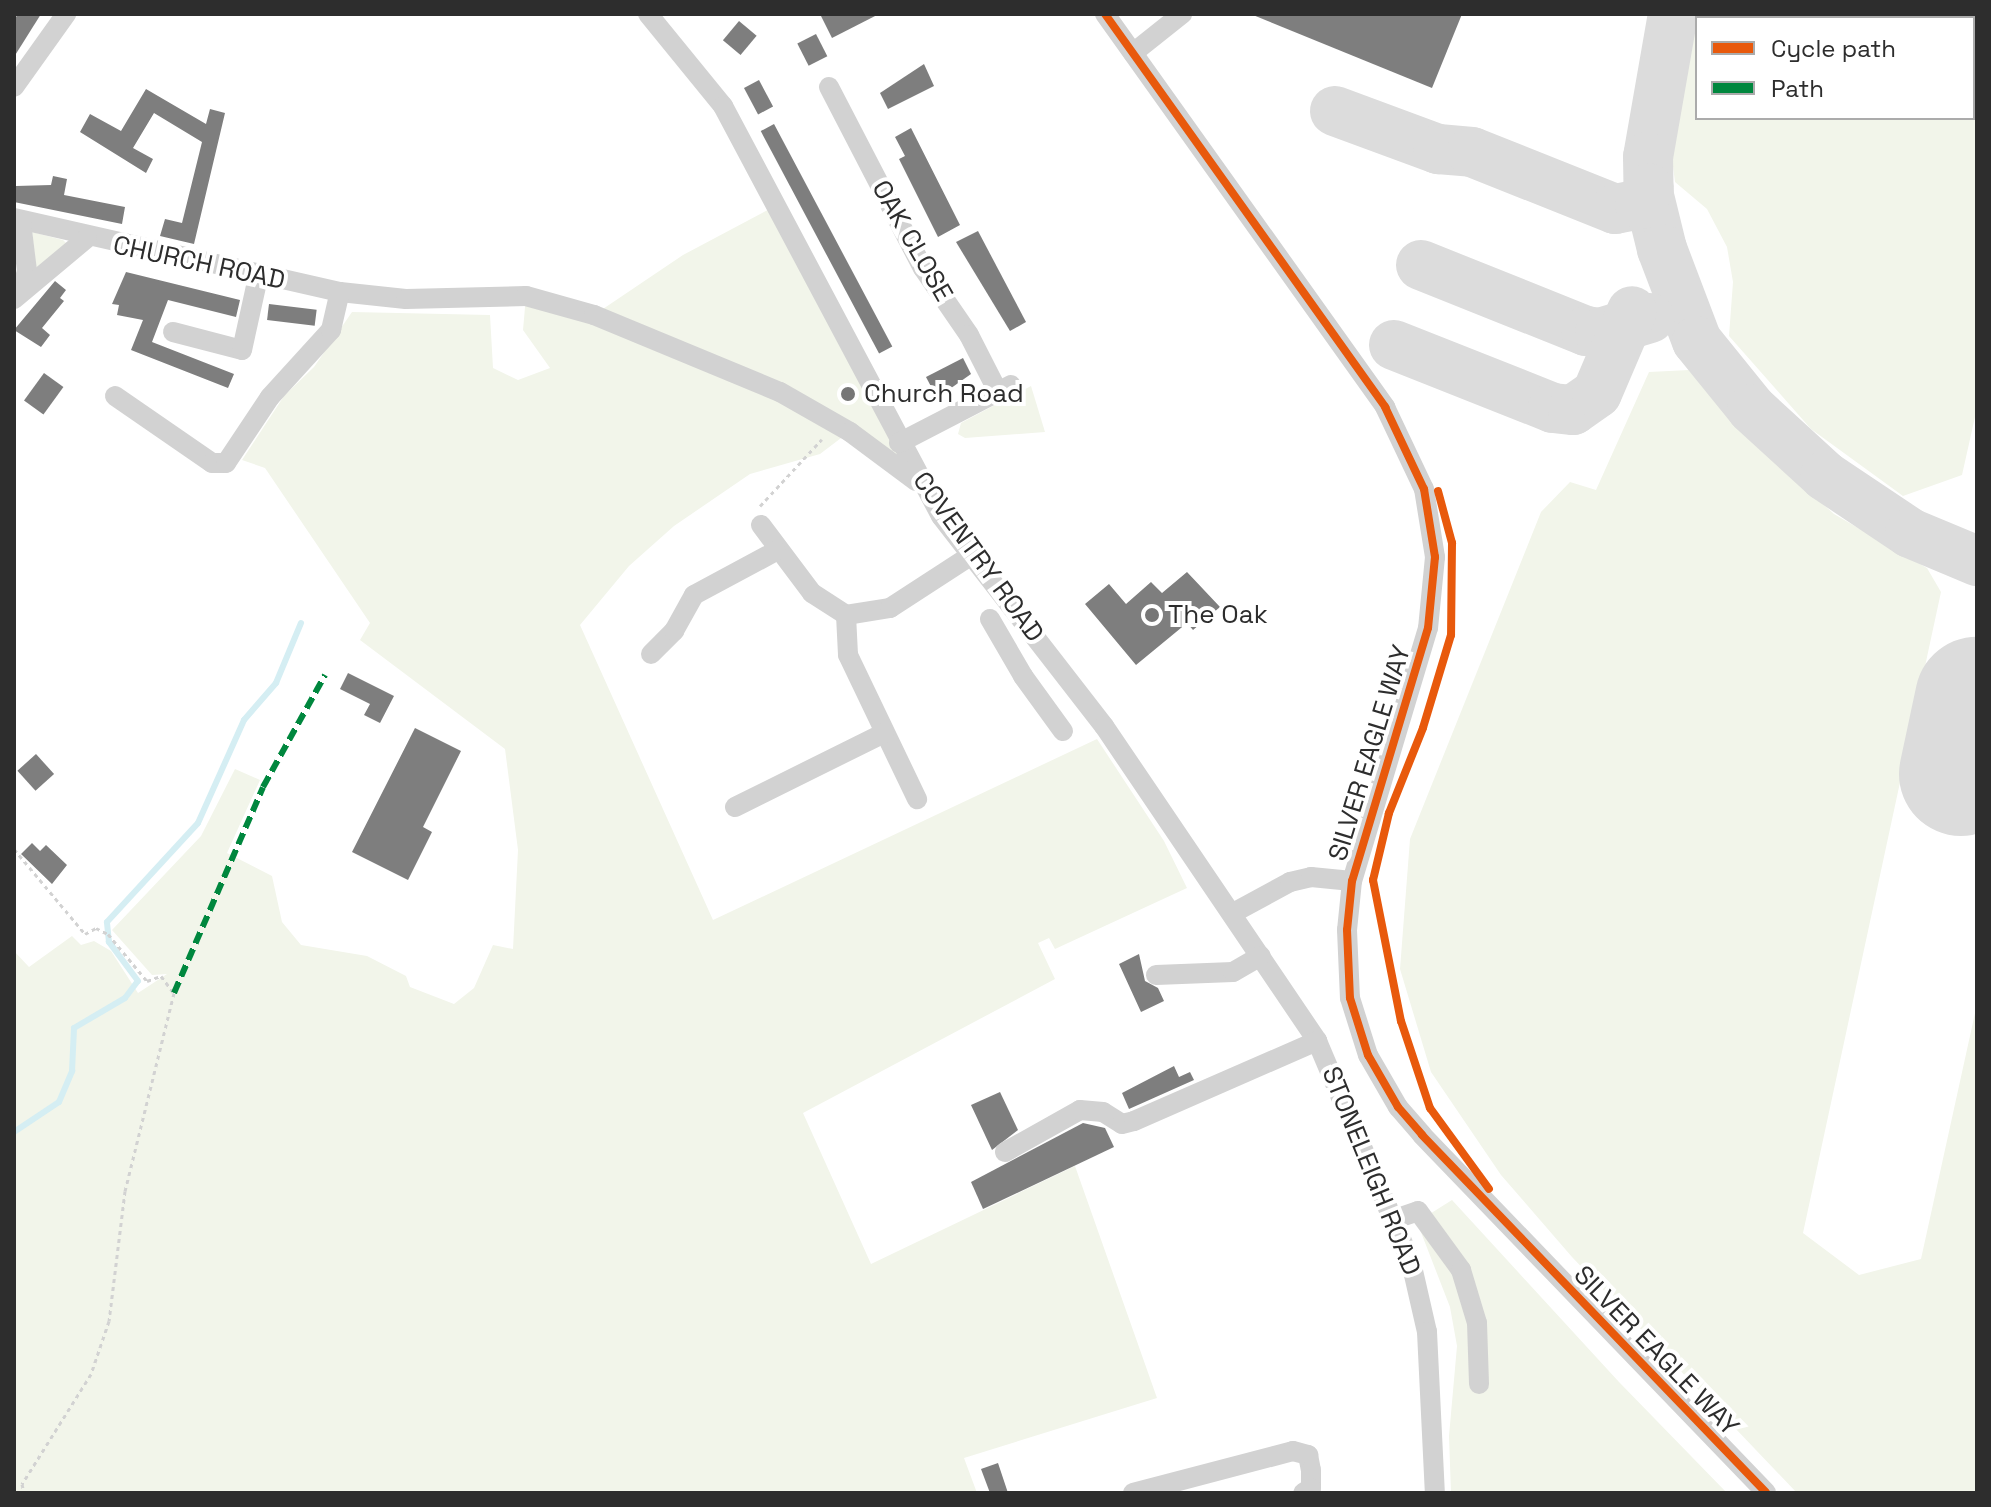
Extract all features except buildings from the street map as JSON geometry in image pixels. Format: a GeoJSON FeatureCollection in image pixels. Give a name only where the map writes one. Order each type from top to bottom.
{"type":"FeatureCollection","features":[{"type":"Feature","properties":{"kind":"street"},"geometry":{"type":"LineString","coordinates":[[14,87],[66,14]]}},
{"type":"Feature","properties":{"kind":"street","name":"COVENTRY ROAD"},"geometry":{"type":"LineString","coordinates":[[648,14],[723,106],[922,486],[970,556],[1064,673],[1233,913],[1317,1041]]}},
{"type":"Feature","properties":{"kind":"street","name":"SILVER EAGLE WAY"},"geometry":{"type":"LineString","coordinates":[[1105,14],[1385,407],[1424,489],[1435,557],[1428,628],[1352,881],[1345,971],[1368,1055],[1398,1107],[1766,1493]]}},
{"type":"Feature","properties":{"kind":"street"},"geometry":{"type":"LineString","coordinates":[[1133,53],[1182,14]]}},
{"type":"Feature","properties":{"kind":"street","name":"OAK CLOSE"},"geometry":{"type":"LineString","coordinates":[[829,87],[923,268],[1005,389],[899,443]]}},
{"type":"Feature","properties":{"kind":"street"},"geometry":{"type":"LineString","coordinates":[[18,220],[87,238]]}},
{"type":"Feature","properties":{"kind":"street","name":"CHURCH ROAD"},"geometry":{"type":"LineString","coordinates":[[18,220],[27,271],[18,294]]}},
{"type":"Feature","properties":{"kind":"street","name":"CHURCH ROAD"},"geometry":{"type":"LineString","coordinates":[[18,294],[87,238],[258,277],[340,292],[406,299],[526,296],[699,355],[834,422],[922,486]]}},
{"type":"Feature","properties":{"kind":"street"},"geometry":{"type":"LineString","coordinates":[[173,332],[242,350],[258,277]]}},
{"type":"Feature","properties":{"kind":"street"},"geometry":{"type":"LineString","coordinates":[[115,396],[212,463],[226,463],[270,397],[331,330],[340,292]]}},
{"type":"Feature","properties":{"kind":"street"},"geometry":{"type":"LineString","coordinates":[[761,525],[776,551],[819,600],[846,615],[890,608],[970,556]]}},
{"type":"Feature","properties":{"kind":"street"},"geometry":{"type":"LineString","coordinates":[[651,654],[674,631],[694,595],[776,551]]}},
{"type":"Feature","properties":{"kind":"street"},"geometry":{"type":"LineString","coordinates":[[846,615],[848,655],[917,799]]}},
{"type":"Feature","properties":{"kind":"street"},"geometry":{"type":"LineString","coordinates":[[990,619],[1063,731]]}},
{"type":"Feature","properties":{"kind":"street"},"geometry":{"type":"LineString","coordinates":[[1036,690],[1064,673]]}},
{"type":"Feature","properties":{"kind":"street"},"geometry":{"type":"LineString","coordinates":[[735,807],[884,733]]}},
{"type":"Feature","properties":{"kind":"street"},"geometry":{"type":"LineString","coordinates":[[1233,913],[1290,882],[1311,877],[1352,881]]}},
{"type":"Feature","properties":{"kind":"street"},"geometry":{"type":"LineString","coordinates":[[1156,975],[1233,972],[1261,956]]}},
{"type":"Feature","properties":{"kind":"street"},"geometry":{"type":"LineString","coordinates":[[1005,1152],[1080,1110],[1103,1112],[1122,1124],[1134,1121],[1317,1041]]}},
{"type":"Feature","properties":{"kind":"street","name":"STONELEIGH ROAD"},"geometry":{"type":"LineString","coordinates":[[1317,1041],[1411,1262],[1427,1332],[1435,1493]]}},
{"type":"Feature","properties":{"kind":"street"},"geometry":{"type":"LineString","coordinates":[[1395,1219],[1418,1211],[1461,1270],[1477,1323],[1479,1384]]}},
{"type":"Feature","properties":{"kind":"street"},"geometry":{"type":"LineString","coordinates":[[1133,1493],[1293,1451],[1308,1455],[1311,1488],[1303,1493]]}},
{"type":"Feature","properties":{"kind":"path"},"geometry":{"type":"LineString","coordinates":[[761,525],[766,495],[802,465],[834,422]]}},
{"type":"Feature","properties":{"kind":"path"},"geometry":{"type":"LineString","coordinates":[[14,849],[85,934],[96,928],[108,934],[147,981],[161,976],[174,993],[125,1191],[109,1321],[91,1374],[22,1484],[24,1493]]}},
{"type":"Feature","properties":{"kind":"shaded area"},"geometry":{"type":"Polygon","coordinates":[[[1694,14],[1977,14],[1977,408],[1962,475],[1903,496],[1811,429],[1729,336],[1733,282],[1727,247],[1707,209],[1675,182],[1670,143],[1694,14]]]}},
{"type":"Feature","properties":{"kind":"shaded area"},"geometry":{"type":"Polygon","coordinates":[[[777,205],[922,486],[849,432],[820,454],[750,474],[674,526],[629,566],[580,625],[713,920],[1097,739],[1164,841],[1187,888],[1055,949],[1049,938],[1038,943],[1055,979],[803,1113],[871,1264],[1075,1166],[1157,1398],[964,1458],[977,1493],[14,1493],[14,951],[29,967],[72,936],[81,945],[94,941],[111,951],[138,993],[167,974],[152,975],[112,930],[201,836],[235,769],[260,780],[227,853],[272,876],[282,922],[301,945],[367,956],[406,976],[410,987],[454,1004],[474,988],[493,945],[513,949],[518,850],[505,749],[360,640],[370,623],[265,468],[242,460],[284,396],[314,367],[352,312],[490,315],[493,368],[518,380],[550,368],[523,330],[526,296],[594,315],[683,255],[777,205]]]}},
{"type":"Feature","properties":{"kind":"shaded area"},"geometry":{"type":"Polygon","coordinates":[[[32,232],[63,240],[67,244],[44,267],[36,267],[32,232]]]}},
{"type":"Feature","properties":{"kind":"shaded area"},"geometry":{"type":"Polygon","coordinates":[[[1689,370],[1744,433],[1834,514],[1927,568],[1941,592],[1803,1233],[1859,1275],[1921,1259],[1977,1004],[1977,1493],[1797,1493],[1572,1257],[1501,1175],[1431,1072],[1400,969],[1410,839],[1541,512],[1570,482],[1596,490],[1649,372],[1689,370]]]}},
{"type":"Feature","properties":{"kind":"shaded area"},"geometry":{"type":"Polygon","coordinates":[[[1031,386],[1045,432],[965,438],[958,434],[961,423],[1031,386]]]}},
{"type":"Feature","properties":{"kind":"shaded area"},"geometry":{"type":"Polygon","coordinates":[[[1452,1200],[1619,1382],[1727,1493],[1451,1493],[1449,1436],[1457,1346],[1450,1307],[1417,1222],[1452,1200]]]}},
{"type":"Feature","properties":{"kind":"waterway"},"geometry":{"type":"LineString","coordinates":[[14,1132],[59,1102],[72,1071],[74,1028],[125,998],[138,981],[109,942],[107,922],[198,823],[244,720],[276,683],[301,623]]}},
{"type":"Feature","properties":{"kind":"taxiway"},"geometry":{"type":"LineString","coordinates":[[1673,14],[1648,157],[1649,196],[1662,249],[1697,341],[1752,409],[1825,476],[1910,533],[1977,561]]}},
{"type":"Feature","properties":{"kind":"taxiway"},"geometry":{"type":"LineString","coordinates":[[1335,111],[1438,149],[1472,152],[1615,209],[1640,204],[1649,188]]}},
{"type":"Feature","properties":{"kind":"taxiway"},"geometry":{"type":"LineString","coordinates":[[1421,265],[1586,331],[1600,333],[1650,318]]}},
{"type":"Feature","properties":{"kind":"taxiway"},"geometry":{"type":"LineString","coordinates":[[1394,345],[1553,408],[1573,410],[1597,393],[1632,311]]}},
{"type":"Feature","properties":{"kind":"runway"},"geometry":{"type":"LineString","coordinates":[[1961,774],[1977,699]]}},
{"type":"Feature","properties":{"kind":"marked path"},"geometry":{"type":"LineString","coordinates":[[174,993],[263,787],[325,675]]}},
{"type":"Feature","properties":{"kind":"cycle path"},"geometry":{"type":"LineString","coordinates":[[1105,14],[1385,407],[1424,489],[1435,557],[1428,628],[1352,881],[1347,930],[1350,998],[1368,1055],[1398,1107],[1422,1135],[1766,1493]]}},
{"type":"Feature","properties":{"kind":"cycle path"},"geometry":{"type":"LineString","coordinates":[[1438,491],[1452,543],[1451,635],[1423,728],[1389,813],[1373,880],[1401,1021],[1430,1108],[1489,1189]]}},
{"type":"Feature","properties":{"kind":"place","name":"Church Road"},"geometry":{"type":"Point","coordinates":[848,394]}},
{"type":"Feature","properties":{"kind":"place","name":"The Oak"},"geometry":{"type":"Point","coordinates":[1152,615]}}]}
